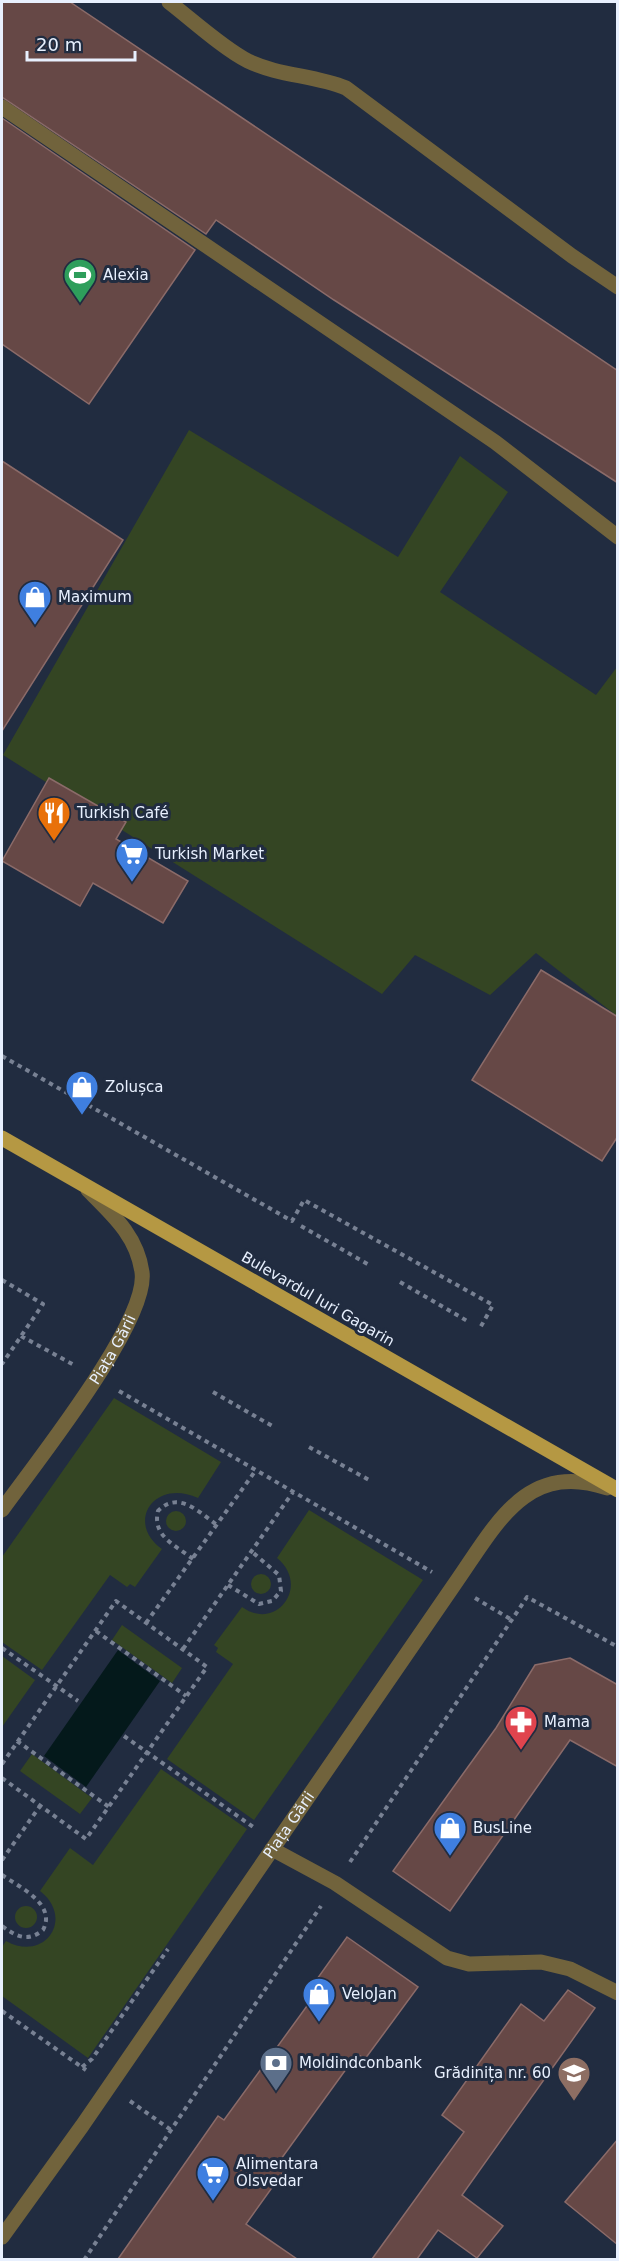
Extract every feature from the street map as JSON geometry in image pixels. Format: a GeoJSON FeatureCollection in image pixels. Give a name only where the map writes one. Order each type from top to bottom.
{"type":"FeatureCollection","features":[{"type":"Feature","properties":{"kind":"main road","name":"Bulevardul Iuri Gagarin"},"geometry":{"type":"LineString","coordinates":[[2,1138],[618,1491]]}},
{"type":"Feature","properties":{"kind":"street"},"geometry":{"type":"LineString","coordinates":[[170,2],[247,61],[287,74],[324,79],[346,88],[572,256],[618,287]]}},
{"type":"Feature","properties":{"kind":"street"},"geometry":{"type":"LineString","coordinates":[[2,107],[495,442],[618,537]]}},
{"type":"Feature","properties":{"kind":"street","name":"Piața Gării"},"geometry":{"type":"LineString","coordinates":[[2,1510],[95,1378],[126,1329],[139,1302],[142,1274],[136,1246],[121,1222],[81,1184]]}},
{"type":"Feature","properties":{"kind":"street","name":"Piața Gării"},"geometry":{"type":"LineString","coordinates":[[2,2237],[82,2126],[513,1503],[536,1488],[561,1480],[589,1482],[618,1491]]}},
{"type":"Feature","properties":{"kind":"street"},"geometry":{"type":"LineString","coordinates":[[272,1850],[335,1883],[447,1958],[469,1964],[541,1962],[570,1968],[618,1993]]}},
{"type":"Feature","properties":{"kind":"path"},"geometry":{"type":"LineString","coordinates":[[2,1056],[292,1221],[304,1200],[493,1305],[480,1328]]}},
{"type":"Feature","properties":{"kind":"path"},"geometry":{"type":"LineString","coordinates":[[301,1226],[371,1266]]}},
{"type":"Feature","properties":{"kind":"path"},"geometry":{"type":"LineString","coordinates":[[2,1280],[43,1304],[2,1364]]}},
{"type":"Feature","properties":{"kind":"path"},"geometry":{"type":"LineString","coordinates":[[400,1282],[469,1322]]}},
{"type":"Feature","properties":{"kind":"path"},"geometry":{"type":"LineString","coordinates":[[21,1336],[74,1365]]}},
{"type":"Feature","properties":{"kind":"path"},"geometry":{"type":"LineString","coordinates":[[116,1389],[433,1573]]}},
{"type":"Feature","properties":{"kind":"path"},"geometry":{"type":"LineString","coordinates":[[213,1392],[274,1427]]}},
{"type":"Feature","properties":{"kind":"path"},"geometry":{"type":"LineString","coordinates":[[309,1447],[369,1480]]}},
{"type":"Feature","properties":{"kind":"path"},"geometry":{"type":"LineString","coordinates":[[146,1623],[256,1470]]}},
{"type":"Feature","properties":{"kind":"path"},"geometry":{"type":"LineString","coordinates":[[183,1649],[293,1492]]}},
{"type":"Feature","properties":{"kind":"path"},"geometry":{"type":"LineString","coordinates":[[193,1559],[160,1534],[156,1523],[158,1511],[169,1503],[181,1502],[217,1525]]}},
{"type":"Feature","properties":{"kind":"path"},"geometry":{"type":"LineString","coordinates":[[228,1585],[259,1604],[277,1596],[281,1591],[279,1575],[251,1551]]}},
{"type":"Feature","properties":{"kind":"path"},"geometry":{"type":"LineString","coordinates":[[84,2259],[527,1597],[618,1647]]}},
{"type":"Feature","properties":{"kind":"path"},"geometry":{"type":"LineString","coordinates":[[475,1598],[512,1620]]}},
{"type":"Feature","properties":{"kind":"path"},"geometry":{"type":"LineString","coordinates":[[2,1764],[116,1601],[207,1667],[86,1839],[2,1778]]}},
{"type":"Feature","properties":{"kind":"path"},"geometry":{"type":"LineString","coordinates":[[96,1630],[186,1696]]}},
{"type":"Feature","properties":{"kind":"path"},"geometry":{"type":"LineString","coordinates":[[2,1648],[78,1701]]}},
{"type":"Feature","properties":{"kind":"path"},"geometry":{"type":"LineString","coordinates":[[124,1736],[257,1830]]}},
{"type":"Feature","properties":{"kind":"path"},"geometry":{"type":"LineString","coordinates":[[17,1741],[109,1807]]}},
{"type":"Feature","properties":{"kind":"path"},"geometry":{"type":"LineString","coordinates":[[2,1860],[40,1806]]}},
{"type":"Feature","properties":{"kind":"path"},"geometry":{"type":"LineString","coordinates":[[2,1875],[41,1903],[46,1919],[43,1930],[31,1937],[21,1938],[2,1926]]}},
{"type":"Feature","properties":{"kind":"path"},"geometry":{"type":"LineString","coordinates":[[2,2011],[86,2070]]}},
{"type":"Feature","properties":{"kind":"path"},"geometry":{"type":"LineString","coordinates":[[124,2098],[171,2130]]}},
{"type":"Feature","properties":{"kind":"green space"},"geometry":{"type":"Polygon","coordinates":[[[189,430],[398,557],[460,456],[508,492],[440,592],[596,695],[617,667],[617,1016],[536,953],[490,995],[415,955],[382,994],[3,755],[189,430]]]}},
{"type":"Feature","properties":{"kind":"green space"},"geometry":{"type":"Polygon","coordinates":[[[114,1398],[221,1462],[198,1498],[182,1493],[169,1494],[158,1498],[150,1506],[146,1516],[146,1527],[151,1539],[162,1549],[135,1587],[130,1584],[127,1587],[110,1575],[42,1670],[2,1642],[2,1557],[114,1398]]]}},
{"type":"Feature","properties":{"kind":"green space"},"geometry":{"type":"Polygon","coordinates":[[[309,1510],[423,1580],[254,1820],[167,1759],[233,1664],[216,1652],[218,1648],[214,1645],[242,1607],[255,1613],[267,1614],[277,1610],[285,1602],[290,1592],[291,1581],[287,1569],[277,1558],[309,1510]]]}},
{"type":"Feature","properties":{"kind":"green space"},"geometry":{"type":"Polygon","coordinates":[[[176,1511],[183,1514],[186,1521],[183,1528],[176,1531],[169,1528],[166,1521],[169,1514],[176,1511]]]}},
{"type":"Feature","properties":{"kind":"green space"},"geometry":{"type":"Polygon","coordinates":[[[261,1574],[268,1577],[271,1584],[268,1591],[261,1594],[254,1591],[251,1584],[254,1577],[261,1574]]]}},
{"type":"Feature","properties":{"kind":"green space"},"geometry":{"type":"Polygon","coordinates":[[[122,1625],[182,1668],[172,1683],[112,1640],[122,1625]]]}},
{"type":"Feature","properties":{"kind":"green space"},"geometry":{"type":"Polygon","coordinates":[[[2,1656],[35,1680],[2,1727],[2,1656]]]}},
{"type":"Feature","properties":{"kind":"green space"},"geometry":{"type":"Polygon","coordinates":[[[32,1754],[92,1798],[80,1814],[20,1771],[32,1754]]]}},
{"type":"Feature","properties":{"kind":"green space"},"geometry":{"type":"Polygon","coordinates":[[[161,1769],[247,1829],[88,2058],[2,1996],[2,1947],[6,1941],[20,1946],[33,1946],[43,1942],[51,1934],[55,1924],[55,1913],[50,1902],[40,1891],[70,1848],[93,1865],[161,1769]]]}},
{"type":"Feature","properties":{"kind":"green space"},"geometry":{"type":"Polygon","coordinates":[[[26,1906],[34,1909],[37,1917],[34,1925],[26,1928],[18,1925],[15,1917],[18,1909],[26,1906]]]}},
{"type":"Feature","properties":{"kind":"shaded area"},"geometry":{"type":"Polygon","coordinates":[[[118,1650],[160,1681],[86,1787],[44,1756],[118,1650]]]}},
{"type":"Feature","properties":{"kind":"building"},"geometry":{"type":"Polygon","coordinates":[[[2,2],[70,2],[618,371],[618,483],[334,300],[216,220],[206,234],[2,97],[2,2]]]}},
{"type":"Feature","properties":{"kind":"building","name":"Alexia"},"geometry":{"type":"Polygon","coordinates":[[[2,118],[195,250],[89,404],[2,344],[2,118]]]}},
{"type":"Feature","properties":{"kind":"building","name":"Maximum"},"geometry":{"type":"Polygon","coordinates":[[[2,461],[123,540],[2,731],[2,461]]]}},
{"type":"Feature","properties":{"kind":"building"},"geometry":{"type":"Polygon","coordinates":[[[49,778],[126,822],[116,839],[188,881],[163,923],[93,883],[80,906],[2,861],[49,778]]]}},
{"type":"Feature","properties":{"kind":"building"},"geometry":{"type":"Polygon","coordinates":[[[541,970],[618,1017],[618,1136],[602,1161],[472,1080],[541,970]]]}},
{"type":"Feature","properties":{"kind":"building"},"geometry":{"type":"Polygon","coordinates":[[[570,1658],[618,1685],[618,1767],[570,1740],[450,1911],[393,1871],[496,1728],[535,1665],[570,1658]]]}},
{"type":"Feature","properties":{"kind":"building"},"geometry":{"type":"Polygon","coordinates":[[[347,1937],[418,1987],[365,2059],[357,2054],[281,2159],[289,2164],[246,2224],[297,2259],[118,2259],[218,2116],[224,2120],[323,1984],[317,1979],[347,1937]]]}},
{"type":"Feature","properties":{"kind":"building"},"geometry":{"type":"Polygon","coordinates":[[[568,1990],[595,2008],[462,2195],[503,2226],[477,2258],[438,2230],[417,2259],[372,2259],[464,2132],[442,2115],[521,2004],[544,2021],[568,1990]]]}},
{"type":"Feature","properties":{"kind":"building"},"geometry":{"type":"Polygon","coordinates":[[[618,2139],[618,2245],[565,2202],[618,2139]]]}},
{"type":"Feature","properties":{"kind":"place","name":"Alexia"},"geometry":{"type":"Point","coordinates":[80,304]}},
{"type":"Feature","properties":{"kind":"place","name":"Maximum"},"geometry":{"type":"Point","coordinates":[35,626]}},
{"type":"Feature","properties":{"kind":"place","name":"Turkish Café"},"geometry":{"type":"Point","coordinates":[54,842]}},
{"type":"Feature","properties":{"kind":"place","name":"Turkish Market"},"geometry":{"type":"Point","coordinates":[132,883]}},
{"type":"Feature","properties":{"kind":"place","name":"Zolușca"},"geometry":{"type":"Point","coordinates":[82,1116]}},
{"type":"Feature","properties":{"kind":"place","name":"Mama"},"geometry":{"type":"Point","coordinates":[521,1751]}},
{"type":"Feature","properties":{"kind":"place","name":"BusLine"},"geometry":{"type":"Point","coordinates":[450,1857]}},
{"type":"Feature","properties":{"kind":"place","name":"VeloJan"},"geometry":{"type":"Point","coordinates":[319,2023]}},
{"type":"Feature","properties":{"kind":"place","name":"Moldindconbank"},"geometry":{"type":"Point","coordinates":[276,2092]}},
{"type":"Feature","properties":{"kind":"place","name":"Grădinița nr. 60"},"geometry":{"type":"Point","coordinates":[574,2102]}},
{"type":"Feature","properties":{"kind":"place","name":"Alimentara Olsvedar"},"geometry":{"type":"Point","coordinates":[213,2202]}}]}
